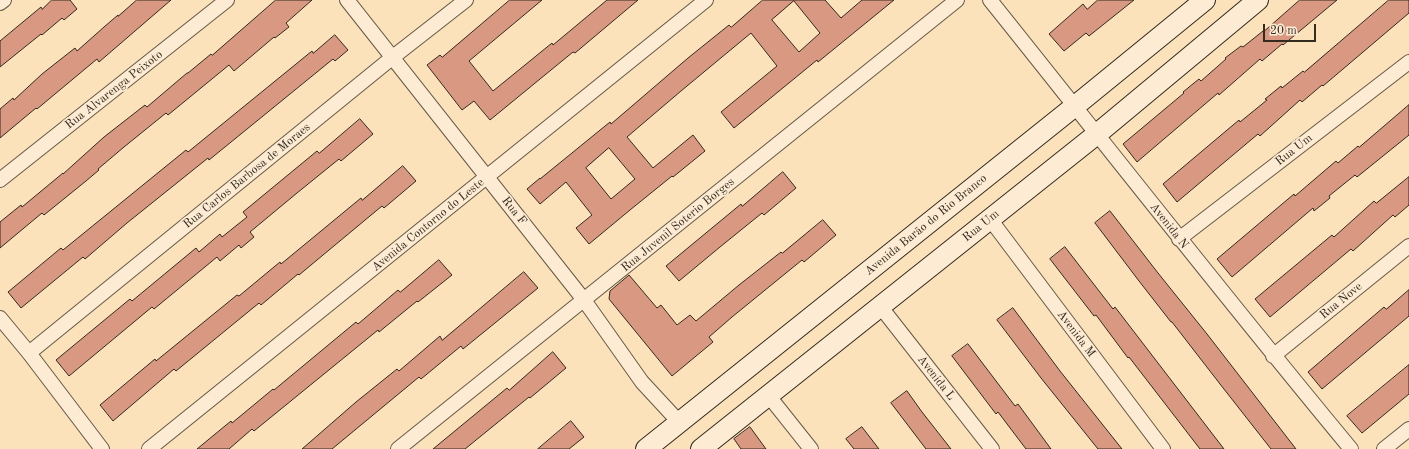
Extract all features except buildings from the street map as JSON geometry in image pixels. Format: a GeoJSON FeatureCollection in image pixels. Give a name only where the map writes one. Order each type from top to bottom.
{"type":"FeatureCollection","features":[{"type":"Feature","properties":{"kind":"street"},"geometry":{"type":"LineString","coordinates":[[0,3],[4,0]]}},
{"type":"Feature","properties":{"kind":"street","name":"Rua Alvarenga Peixoto"},"geometry":{"type":"LineString","coordinates":[[0,180],[227,0]]}},
{"type":"Feature","properties":{"kind":"street","name":"Rua F"},"geometry":{"type":"LineString","coordinates":[[347,0],[584,300],[642,382],[679,422]]}},
{"type":"Feature","properties":{"kind":"street","name":"Rua Carlos Barbosa de Moraes"},"geometry":{"type":"LineString","coordinates":[[29,353],[393,57],[466,0]]}},
{"type":"Feature","properties":{"kind":"street","name":"Avenida Contorno do Leste"},"geometry":{"type":"LineString","coordinates":[[149,449],[706,0]]}},
{"type":"Feature","properties":{"kind":"street","name":"Rua Juvenil Soterio Borges"},"geometry":{"type":"LineString","coordinates":[[398,449],[957,0]]}},
{"type":"Feature","properties":{"kind":"street","name":"Avenida N"},"geometry":{"type":"LineString","coordinates":[[990,0],[1273,356],[1351,449]]}},
{"type":"Feature","properties":{"kind":"street","name":"Avenida Barão do Rio Branco"},"geometry":{"type":"LineString","coordinates":[[646,449],[1075,106],[1205,0]]}},
{"type":"Feature","properties":{"kind":"street","name":"Rua Um"},"geometry":{"type":"LineString","coordinates":[[701,449],[1097,134],[1258,0]]}},
{"type":"Feature","properties":{"kind":"street","name":"Rua Um"},"geometry":{"type":"LineString","coordinates":[[1179,239],[1409,62]]}},
{"type":"Feature","properties":{"kind":"street","name":"Avenida M"},"geometry":{"type":"LineString","coordinates":[[990,219],[1163,449]]}},
{"type":"Feature","properties":{"kind":"street","name":"Rua Nove"},"geometry":{"type":"LineString","coordinates":[[1273,356],[1409,246]]}},
{"type":"Feature","properties":{"kind":"street","name":"Avenida L"},"geometry":{"type":"LineString","coordinates":[[880,306],[992,449]]}},
{"type":"Feature","properties":{"kind":"street"},"geometry":{"type":"LineString","coordinates":[[0,318],[29,353],[102,449]]}},
{"type":"Feature","properties":{"kind":"street"},"geometry":{"type":"LineString","coordinates":[[768,395],[811,449]]}},
{"type":"Feature","properties":{"kind":"street"},"geometry":{"type":"LineString","coordinates":[[1384,449],[1409,429]]}}]}
